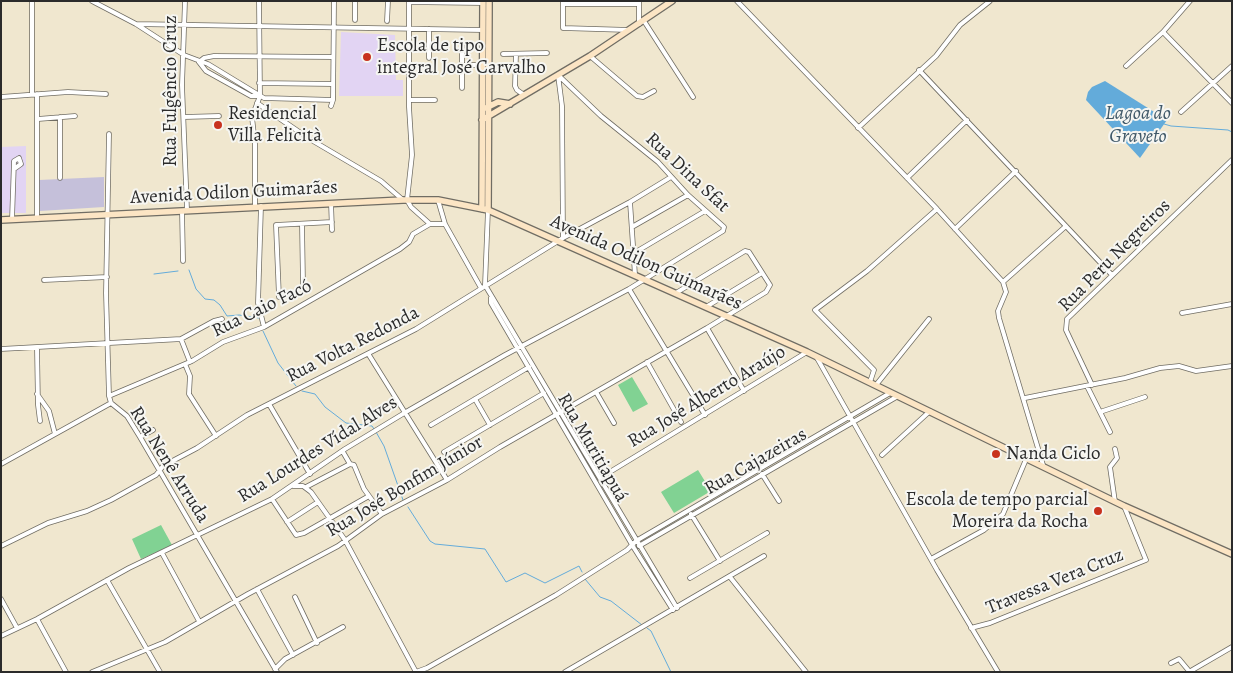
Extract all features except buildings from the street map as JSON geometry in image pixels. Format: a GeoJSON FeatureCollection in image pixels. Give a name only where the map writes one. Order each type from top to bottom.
{"type":"FeatureCollection","features":[{"type":"Feature","properties":{"kind":"street"},"geometry":{"type":"LineString","coordinates":[[32,1],[34,94],[38,119],[37,219]]}},
{"type":"Feature","properties":{"kind":"street"},"geometry":{"type":"LineString","coordinates":[[92,1],[136,24],[184,55],[216,68],[260,96],[273,100],[333,100]]}},
{"type":"Feature","properties":{"kind":"street","name":"Rua Fulgêncio Cruz"},"geometry":{"type":"LineString","coordinates":[[183,261],[184,117],[182,85],[185,1]]}},
{"type":"Feature","properties":{"kind":"street"},"geometry":{"type":"LineString","coordinates":[[259,1],[258,56],[260,96],[252,117],[258,206],[258,298],[264,327]]}},
{"type":"Feature","properties":{"kind":"street"},"geometry":{"type":"LineString","coordinates":[[330,106],[333,100],[334,1]]}},
{"type":"Feature","properties":{"kind":"street"},"geometry":{"type":"LineString","coordinates":[[355,1],[355,20]]}},
{"type":"Feature","properties":{"kind":"street"},"geometry":{"type":"LineString","coordinates":[[388,1],[388,21]]}},
{"type":"Feature","properties":{"kind":"street"},"geometry":{"type":"LineString","coordinates":[[484,119],[590,56],[672,1]]}},
{"type":"Feature","properties":{"kind":"street"},"geometry":{"type":"LineString","coordinates":[[737,1],[937,209],[1004,282],[1006,292],[998,314],[1025,398],[1043,465]]}},
{"type":"Feature","properties":{"kind":"street"},"geometry":{"type":"LineString","coordinates":[[858,128],[940,52],[960,25],[990,1]]}},
{"type":"Feature","properties":{"kind":"street"},"geometry":{"type":"LineString","coordinates":[[1126,66],[1163,32],[1190,1]]}},
{"type":"Feature","properties":{"kind":"street"},"geometry":{"type":"LineString","coordinates":[[405,200],[412,155],[409,2],[485,2],[488,106],[484,119]]}},
{"type":"Feature","properties":{"kind":"street"},"geometry":{"type":"LineString","coordinates":[[631,30],[563,28],[563,3],[639,3],[641,23],[694,97]]}},
{"type":"Feature","properties":{"kind":"street"},"geometry":{"type":"LineString","coordinates":[[136,24],[486,31]]}},
{"type":"Feature","properties":{"kind":"street"},"geometry":{"type":"LineString","coordinates":[[429,29],[429,58]]}},
{"type":"Feature","properties":{"kind":"street"},"geometry":{"type":"LineString","coordinates":[[485,285],[486,181],[484,119],[482,111],[482,65],[486,31]]}},
{"type":"Feature","properties":{"kind":"street"},"geometry":{"type":"LineString","coordinates":[[1163,32],[1211,84],[1232,103]]}},
{"type":"Feature","properties":{"kind":"street"},"geometry":{"type":"LineString","coordinates":[[462,43],[462,88]]}},
{"type":"Feature","properties":{"kind":"street"},"geometry":{"type":"LineString","coordinates":[[502,54],[547,53]]}},
{"type":"Feature","properties":{"kind":"street"},"geometry":{"type":"LineString","coordinates":[[516,54],[515,86],[524,95]]}},
{"type":"Feature","properties":{"kind":"street"},"geometry":{"type":"LineString","coordinates":[[199,62],[204,58],[214,56],[333,57]]}},
{"type":"Feature","properties":{"kind":"street"},"geometry":{"type":"LineString","coordinates":[[590,56],[637,96],[643,97],[654,90]]}},
{"type":"Feature","properties":{"kind":"street"},"geometry":{"type":"LineString","coordinates":[[462,65],[482,65]]}},
{"type":"Feature","properties":{"kind":"street"},"geometry":{"type":"LineString","coordinates":[[1181,112],[1232,66]]}},
{"type":"Feature","properties":{"kind":"street"},"geometry":{"type":"LineString","coordinates":[[919,70],[1112,275]]}},
{"type":"Feature","properties":{"kind":"street"},"geometry":{"type":"LineString","coordinates":[[558,75],[562,106],[560,239]]}},
{"type":"Feature","properties":{"kind":"street","name":"Rua Dina Sfat"},"geometry":{"type":"LineString","coordinates":[[558,75],[601,116],[658,162],[688,195],[724,227],[724,231],[644,280]]}},
{"type":"Feature","properties":{"kind":"street"},"geometry":{"type":"LineString","coordinates":[[259,83],[333,84]]}},
{"type":"Feature","properties":{"kind":"street"},"geometry":{"type":"LineString","coordinates":[[1,97],[34,94],[106,94]]}},
{"type":"Feature","properties":{"kind":"street"},"geometry":{"type":"LineString","coordinates":[[410,100],[435,100]]}},
{"type":"Feature","properties":{"kind":"street"},"geometry":{"type":"LineString","coordinates":[[482,111],[498,102],[510,104]]}},
{"type":"Feature","properties":{"kind":"street"},"geometry":{"type":"LineString","coordinates":[[257,104],[308,138],[381,181],[405,200],[430,224],[445,224]]}},
{"type":"Feature","properties":{"kind":"street"},"geometry":{"type":"LineString","coordinates":[[38,119],[75,116]]}},
{"type":"Feature","properties":{"kind":"street"},"geometry":{"type":"LineString","coordinates":[[184,117],[219,116]]}},
{"type":"Feature","properties":{"kind":"street"},"geometry":{"type":"LineString","coordinates":[[60,117],[60,178]]}},
{"type":"Feature","properties":{"kind":"street"},"geometry":{"type":"LineString","coordinates":[[907,178],[967,120]]}},
{"type":"Feature","properties":{"kind":"street","name":"Rua Nenê Arruda"},"geometry":{"type":"LineString","coordinates":[[108,134],[106,345],[111,403],[126,414],[234,602],[276,670]]}},
{"type":"Feature","properties":{"kind":"street","name":"Rua Peru Negreiros"},"geometry":{"type":"LineString","coordinates":[[1090,385],[1066,330],[1066,323],[1078,306],[1232,160]]}},
{"type":"Feature","properties":{"kind":"street"},"geometry":{"type":"LineString","coordinates":[[12,220],[14,169]]}},
{"type":"Feature","properties":{"kind":"street"},"geometry":{"type":"LineString","coordinates":[[955,229],[1016,171]]}},
{"type":"Feature","properties":{"kind":"street","name":"Rua Volta Redonda"},"geometry":{"type":"LineString","coordinates":[[1,546],[48,523],[88,511],[156,475],[158,470],[269,404],[369,355],[435,318],[560,239],[630,202],[670,177]]}},
{"type":"Feature","properties":{"kind":"street"},"geometry":{"type":"LineString","coordinates":[[632,227],[688,195]]}},
{"type":"Feature","properties":{"kind":"street","name":"Avenida Odilon Guimarães"},"geometry":{"type":"LineString","coordinates":[[1,220],[405,200],[438,200],[485,210],[560,239],[644,280],[727,315],[1027,457],[1115,502],[1232,554]]}},
{"type":"Feature","properties":{"kind":"street"},"geometry":{"type":"LineString","coordinates":[[438,200],[445,224],[481,288]]}},
{"type":"Feature","properties":{"kind":"street"},"geometry":{"type":"LineString","coordinates":[[630,202],[634,275]]}},
{"type":"Feature","properties":{"kind":"street"},"geometry":{"type":"LineString","coordinates":[[330,203],[332,230]]}},
{"type":"Feature","properties":{"kind":"street"},"geometry":{"type":"LineString","coordinates":[[873,384],[874,370],[815,310],[867,271],[937,209]]}},
{"type":"Feature","properties":{"kind":"street"},"geometry":{"type":"LineString","coordinates":[[634,253],[705,211]]}},
{"type":"Feature","properties":{"kind":"street"},"geometry":{"type":"LineString","coordinates":[[279,297],[276,225],[332,222]]}},
{"type":"Feature","properties":{"kind":"street"},"geometry":{"type":"LineString","coordinates":[[302,224],[303,284]]}},
{"type":"Feature","properties":{"kind":"street","name":"Rua Caio Facó"},"geometry":{"type":"LineString","coordinates":[[109,396],[190,362],[222,342],[264,327],[400,249],[413,234],[430,224]]}},
{"type":"Feature","properties":{"kind":"street"},"geometry":{"type":"LineString","coordinates":[[1004,282],[1066,226]]}},
{"type":"Feature","properties":{"kind":"street"},"geometry":{"type":"LineString","coordinates":[[676,294],[743,252],[749,252],[762,273],[706,306]]}},
{"type":"Feature","properties":{"kind":"street","name":"Rua José Bonfim Júnior"},"geometry":{"type":"LineString","coordinates":[[92,672],[146,648],[165,642],[345,540],[382,514],[447,480],[558,413],[707,328],[766,292],[770,287],[762,273]]}},
{"type":"Feature","properties":{"kind":"street"},"geometry":{"type":"LineString","coordinates":[[44,280],[106,277]]}},
{"type":"Feature","properties":{"kind":"street","name":"Rua Lourdes Vídal Alves"},"geometry":{"type":"LineString","coordinates":[[1,636],[37,619],[107,580],[272,499],[406,412],[520,347],[644,280]]}},
{"type":"Feature","properties":{"kind":"street","name":"Rua Muritiapuá"},"geometry":{"type":"LineString","coordinates":[[485,285],[491,297],[496,301],[520,347],[633,546],[675,609]]}},
{"type":"Feature","properties":{"kind":"street"},"geometry":{"type":"LineString","coordinates":[[629,289],[705,415]]}},
{"type":"Feature","properties":{"kind":"street"},"geometry":{"type":"LineString","coordinates":[[1182,313],[1232,304]]}},
{"type":"Feature","properties":{"kind":"street"},"geometry":{"type":"LineString","coordinates":[[1,349],[106,345],[181,339],[214,321],[222,319]]}},
{"type":"Feature","properties":{"kind":"street"},"geometry":{"type":"LineString","coordinates":[[873,384],[929,319]]}},
{"type":"Feature","properties":{"kind":"street"},"geometry":{"type":"LineString","coordinates":[[707,328],[744,391]]}},
{"type":"Feature","properties":{"kind":"street"},"geometry":{"type":"LineString","coordinates":[[181,339],[190,362]]}},
{"type":"Feature","properties":{"kind":"street","name":"Rua Muritiapuá"},"geometry":{"type":"LineString","coordinates":[[520,347],[544,393],[600,478],[675,609]]}},
{"type":"Feature","properties":{"kind":"street"},"geometry":{"type":"LineString","coordinates":[[37,348],[37,394],[40,421]]}},
{"type":"Feature","properties":{"kind":"street","name":"Rua José Alberto Araújo"},"geometry":{"type":"LineString","coordinates":[[595,481],[807,352]]}},
{"type":"Feature","properties":{"kind":"street"},"geometry":{"type":"LineString","coordinates":[[369,355],[447,480]]}},
{"type":"Feature","properties":{"kind":"street"},"geometry":{"type":"LineString","coordinates":[[817,357],[852,422],[998,672]]}},
{"type":"Feature","properties":{"kind":"street"},"geometry":{"type":"LineString","coordinates":[[647,362],[681,422]]}},
{"type":"Feature","properties":{"kind":"street"},"geometry":{"type":"LineString","coordinates":[[185,364],[190,376],[189,394],[216,436]]}},
{"type":"Feature","properties":{"kind":"street"},"geometry":{"type":"LineString","coordinates":[[1025,398],[1160,368],[1179,366],[1196,372],[1232,366]]}},
{"type":"Feature","properties":{"kind":"street"},"geometry":{"type":"LineString","coordinates":[[431,425],[529,367]]}},
{"type":"Feature","properties":{"kind":"street"},"geometry":{"type":"LineString","coordinates":[[1090,385],[1110,432]]}},
{"type":"Feature","properties":{"kind":"street"},"geometry":{"type":"LineString","coordinates":[[596,392],[614,423]]}},
{"type":"Feature","properties":{"kind":"street"},"geometry":{"type":"LineString","coordinates":[[444,452],[544,393]]}},
{"type":"Feature","properties":{"kind":"street","name":"Rua Cajazeiras"},"geometry":{"type":"LineString","coordinates":[[416,672],[427,668],[556,595],[633,546],[636,541],[890,393]]}},
{"type":"Feature","properties":{"kind":"street"},"geometry":{"type":"LineString","coordinates":[[37,394],[46,406],[55,434]]}},
{"type":"Feature","properties":{"kind":"street","name":"Rua Cajazeiras"},"geometry":{"type":"LineString","coordinates":[[633,546],[639,546],[898,396]]}},
{"type":"Feature","properties":{"kind":"street"},"geometry":{"type":"LineString","coordinates":[[1100,412],[1145,397]]}},
{"type":"Feature","properties":{"kind":"street"},"geometry":{"type":"LineString","coordinates":[[475,399],[490,425]]}},
{"type":"Feature","properties":{"kind":"street"},"geometry":{"type":"LineString","coordinates":[[1,464],[111,403]]}},
{"type":"Feature","properties":{"kind":"street"},"geometry":{"type":"LineString","coordinates":[[269,404],[310,474]]}},
{"type":"Feature","properties":{"kind":"street"},"geometry":{"type":"LineString","coordinates":[[882,455],[930,411]]}},
{"type":"Feature","properties":{"kind":"street"},"geometry":{"type":"LineString","coordinates":[[140,437],[153,430]]}},
{"type":"Feature","properties":{"kind":"street"},"geometry":{"type":"LineString","coordinates":[[1115,449],[1117,458],[1110,467],[1115,502]]}},
{"type":"Feature","properties":{"kind":"street"},"geometry":{"type":"LineString","coordinates":[[343,452],[350,464],[355,467],[369,496],[382,514]]}},
{"type":"Feature","properties":{"kind":"street"},"geometry":{"type":"LineString","coordinates":[[931,559],[984,530],[998,519],[1006,509],[1027,457]]}},
{"type":"Feature","properties":{"kind":"street"},"geometry":{"type":"LineString","coordinates":[[294,486],[306,487],[350,464]]}},
{"type":"Feature","properties":{"kind":"street"},"geometry":{"type":"LineString","coordinates":[[762,474],[779,501]]}},
{"type":"Feature","properties":{"kind":"street"},"geometry":{"type":"LineString","coordinates":[[306,487],[345,540],[416,672]]}},
{"type":"Feature","properties":{"kind":"street"},"geometry":{"type":"LineString","coordinates":[[272,499],[295,534],[300,535],[369,496]]}},
{"type":"Feature","properties":{"kind":"street"},"geometry":{"type":"LineString","coordinates":[[287,522],[318,502]]}},
{"type":"Feature","properties":{"kind":"street","name":"Travessa Vera Cruz"},"geometry":{"type":"LineString","coordinates":[[971,628],[982,626],[1051,600],[1147,558],[1124,506]]}},
{"type":"Feature","properties":{"kind":"street"},"geometry":{"type":"LineString","coordinates":[[689,510],[720,561]]}},
{"type":"Feature","properties":{"kind":"street"},"geometry":{"type":"LineString","coordinates":[[690,578],[767,534]]}},
{"type":"Feature","properties":{"kind":"street"},"geometry":{"type":"LineString","coordinates":[[162,553],[200,621]]}},
{"type":"Feature","properties":{"kind":"street"},"geometry":{"type":"LineString","coordinates":[[565,672],[764,556]]}},
{"type":"Feature","properties":{"kind":"street"},"geometry":{"type":"LineString","coordinates":[[730,577],[806,672]]}},
{"type":"Feature","properties":{"kind":"street"},"geometry":{"type":"LineString","coordinates":[[107,580],[160,672]]}},
{"type":"Feature","properties":{"kind":"street"},"geometry":{"type":"LineString","coordinates":[[257,590],[293,655]]}},
{"type":"Feature","properties":{"kind":"street"},"geometry":{"type":"LineString","coordinates":[[295,597],[317,643]]}},
{"type":"Feature","properties":{"kind":"street"},"geometry":{"type":"LineString","coordinates":[[1,599],[17,628]]}},
{"type":"Feature","properties":{"kind":"street"},"geometry":{"type":"LineString","coordinates":[[37,619],[66,672]]}},
{"type":"Feature","properties":{"kind":"street"},"geometry":{"type":"LineString","coordinates":[[276,670],[282,660],[317,643],[343,627]]}},
{"type":"Feature","properties":{"kind":"street"},"geometry":{"type":"LineString","coordinates":[[1171,663],[1179,659],[1189,671],[1232,647]]}},
{"type":"Feature","properties":{"kind":"shaded area","name":"Escola de tipo integral José Carvalho"},"geometry":{"type":"Polygon","coordinates":[[[341,32],[395,35],[396,80],[403,80],[403,96],[339,96],[341,32]]]}},
{"type":"Feature","properties":{"kind":"shaded area"},"geometry":{"type":"Polygon","coordinates":[[[26,146],[26,213],[1,213],[1,147],[26,146]]]}},
{"type":"Feature","properties":{"kind":"shaded area"},"geometry":{"type":"Polygon","coordinates":[[[104,177],[104,207],[40,211],[39,180],[104,177]]]}},
{"type":"Feature","properties":{"kind":"green space"},"geometry":{"type":"Polygon","coordinates":[[[632,377],[648,404],[633,412],[618,385],[632,377]]]}},
{"type":"Feature","properties":{"kind":"green space"},"geometry":{"type":"Polygon","coordinates":[[[698,470],[711,491],[674,513],[661,492],[698,470]]]}},
{"type":"Feature","properties":{"kind":"green space"},"geometry":{"type":"Polygon","coordinates":[[[161,525],[172,545],[141,559],[132,539],[161,525]]]}},
{"type":"Feature","properties":{"kind":"water","name":"Lagoa do Graveto"},"geometry":{"type":"Polygon","coordinates":[[[1105,81],[1167,120],[1140,158],[1086,100],[1088,92],[1092,87],[1105,81]]]}},
{"type":"Feature","properties":{"kind":"waterway"},"geometry":{"type":"LineString","coordinates":[[1164,124],[1228,130],[1232,132]]}},
{"type":"Feature","properties":{"kind":"waterway"},"geometry":{"type":"LineString","coordinates":[[189,270],[196,289],[205,299],[214,300],[220,305],[227,316],[239,315],[259,318]]}},
{"type":"Feature","properties":{"kind":"waterway"},"geometry":{"type":"LineString","coordinates":[[154,274],[178,271]]}},
{"type":"Feature","properties":{"kind":"waterway"},"geometry":{"type":"LineString","coordinates":[[263,331],[278,363],[296,386]]}},
{"type":"Feature","properties":{"kind":"waterway"},"geometry":{"type":"LineString","coordinates":[[302,391],[315,394],[325,407],[346,423],[372,426],[374,429]]}},
{"type":"Feature","properties":{"kind":"waterway"},"geometry":{"type":"LineString","coordinates":[[376,432],[384,446],[403,500]]}},
{"type":"Feature","properties":{"kind":"waterway"},"geometry":{"type":"LineString","coordinates":[[408,507],[430,541],[435,544],[485,549],[506,582],[525,573],[545,583],[579,566],[582,572]]}},
{"type":"Feature","properties":{"kind":"waterway"},"geometry":{"type":"LineString","coordinates":[[585,579],[600,597],[611,601],[642,625]]}},
{"type":"Feature","properties":{"kind":"waterway"},"geometry":{"type":"LineString","coordinates":[[647,628],[651,631],[671,672]]}},
{"type":"Feature","properties":{"kind":"place","name":"Escola de tipo integral José Carvalho"},"geometry":{"type":"Point","coordinates":[367,57]}},
{"type":"Feature","properties":{"kind":"place","name":"Residencial Villa Felicità"},"geometry":{"type":"Point","coordinates":[218,125]}},
{"type":"Feature","properties":{"kind":"place","name":"Nanda Ciclo"},"geometry":{"type":"Point","coordinates":[996,454]}},
{"type":"Feature","properties":{"kind":"place","name":"Escola de tempo parcial Moreira da Rocha"},"geometry":{"type":"Point","coordinates":[1098,511]}}]}
